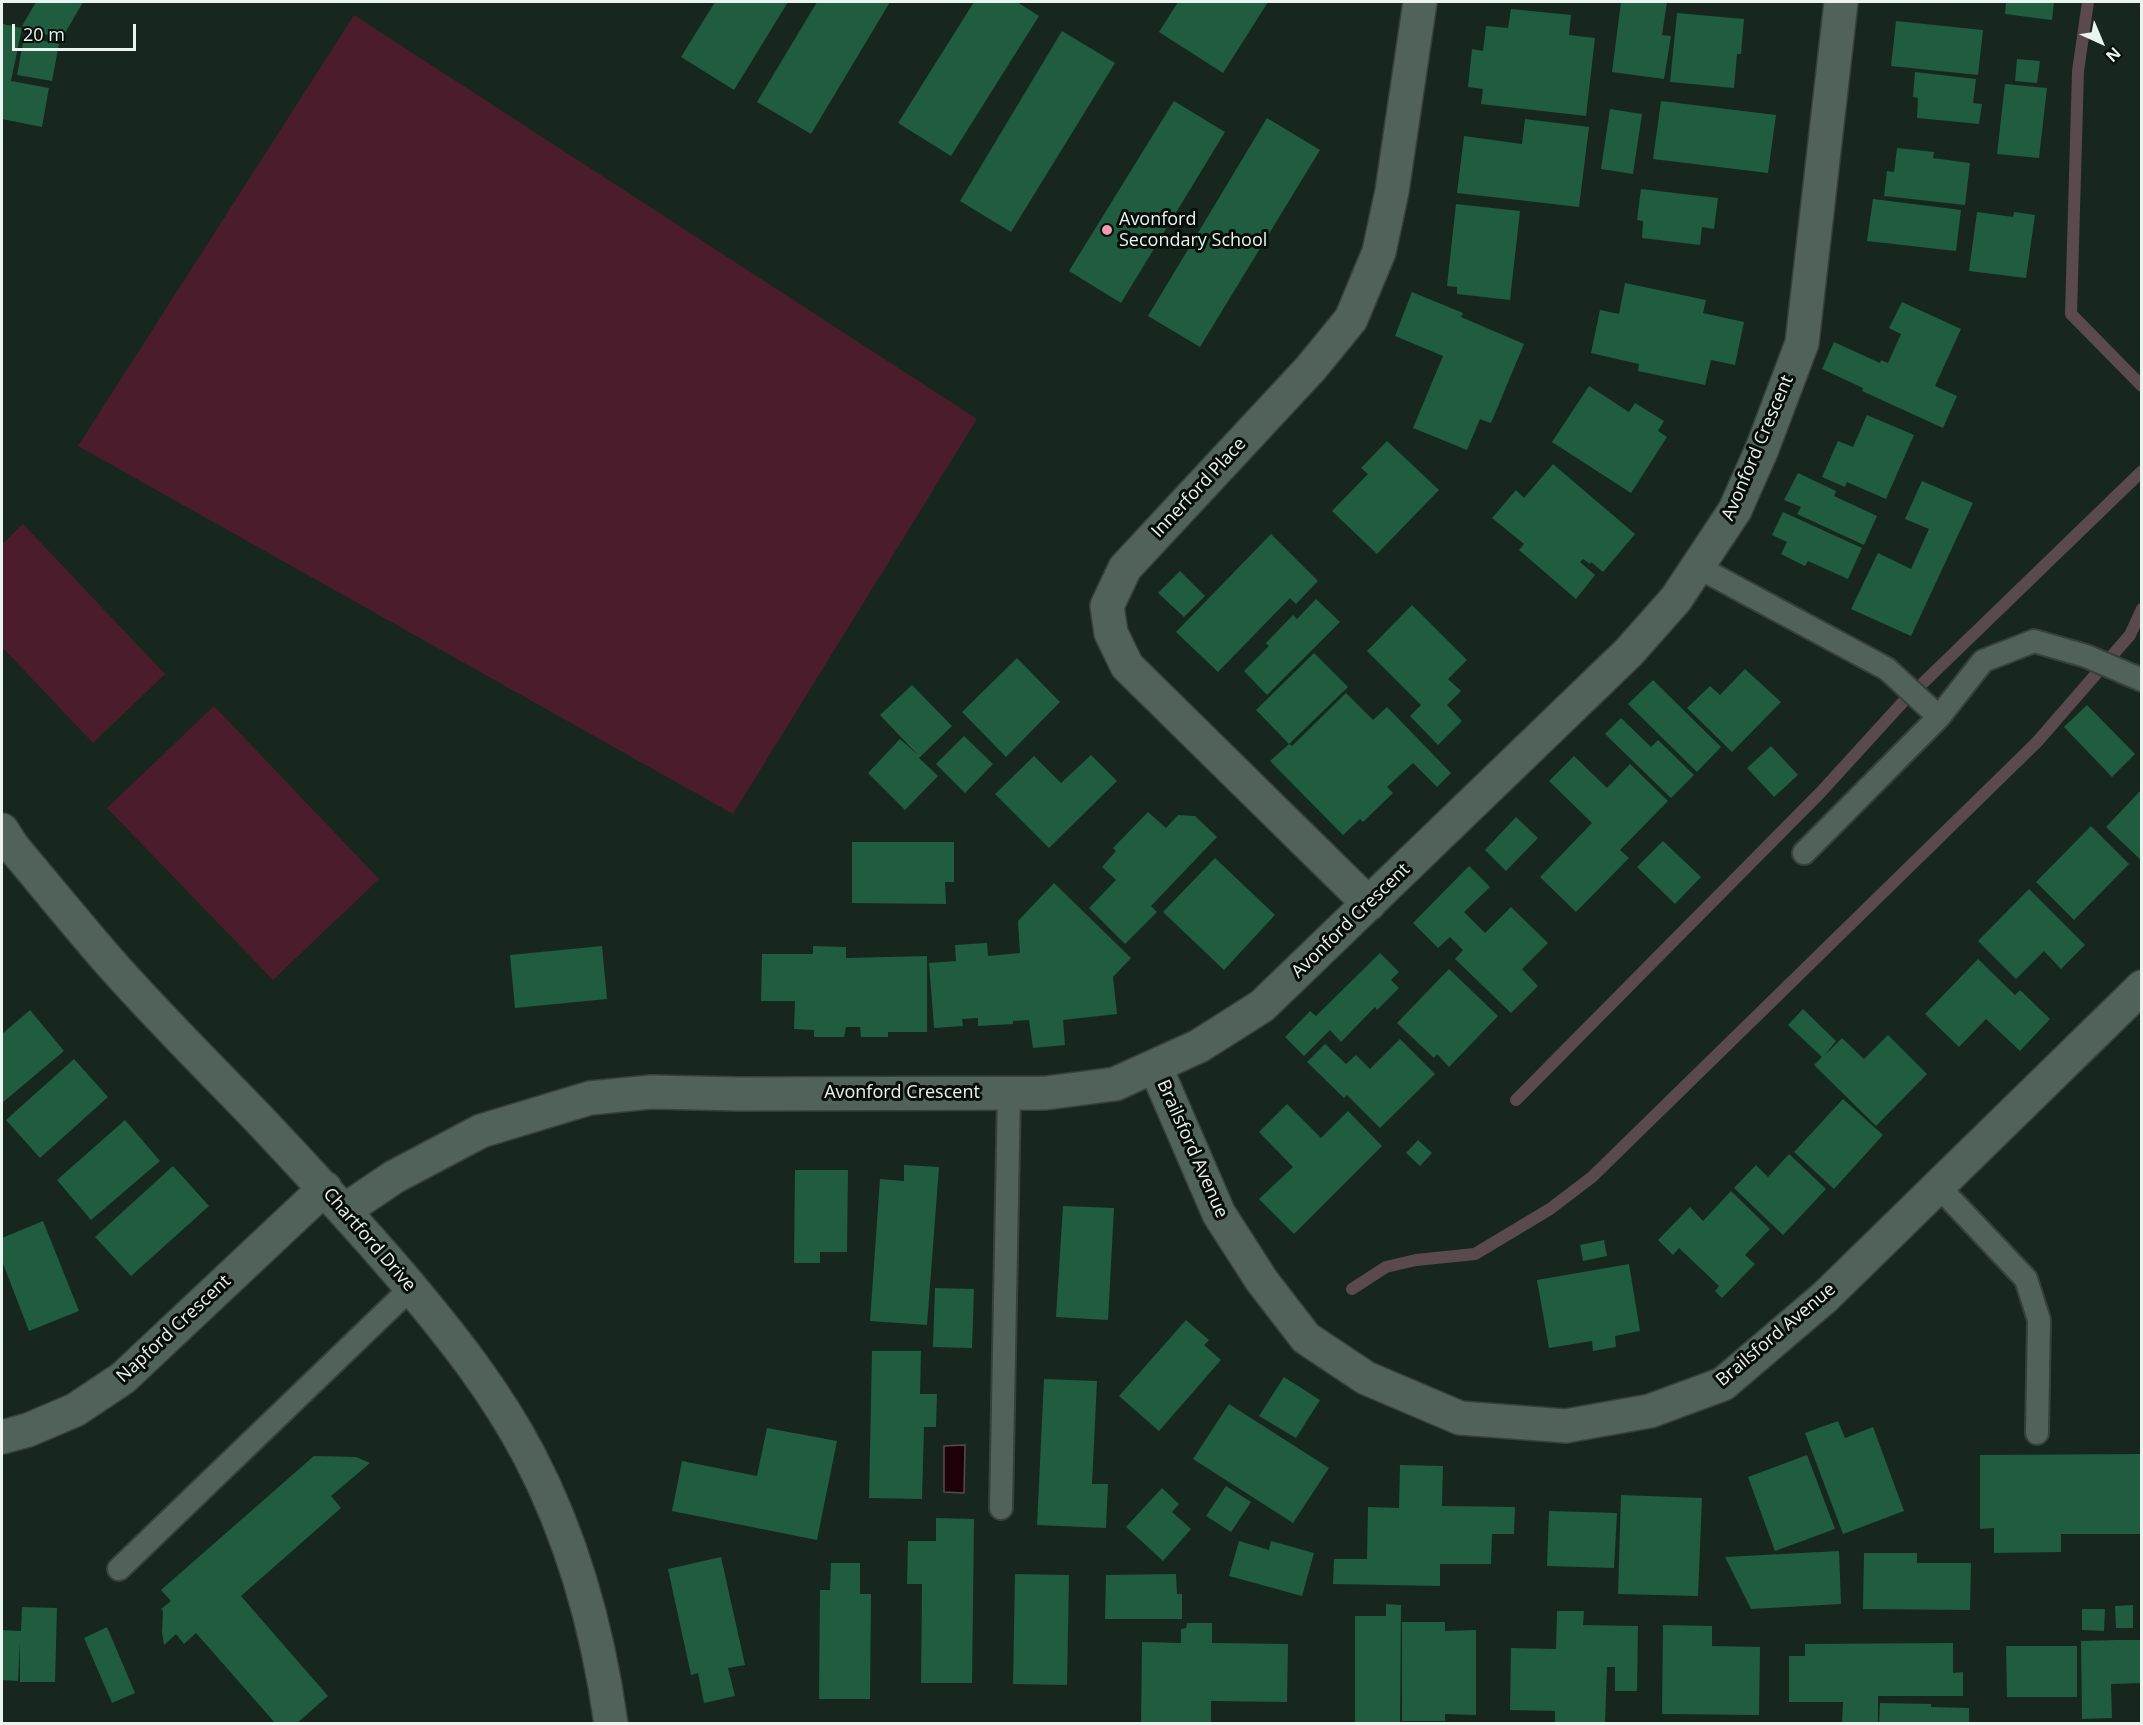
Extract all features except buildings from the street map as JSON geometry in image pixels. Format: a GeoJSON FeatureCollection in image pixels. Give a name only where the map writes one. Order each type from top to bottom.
{"type":"FeatureCollection","features":[{"type":"Feature","properties":{"kind":"street","name":"Innerford Place"},"geometry":{"type":"LineString","coordinates":[[1369,904],[1127,666],[1111,633],[1107,606],[1125,568],[1311,368],[1351,318],[1379,252],[1392,191],[1420,2]]}},
{"type":"Feature","properties":{"kind":"street","name":"Avonford Crescent"},"geometry":{"type":"LineString","coordinates":[[335,1199],[394,1177],[481,1131],[591,1098],[651,1092],[1046,1093],[1115,1084],[1199,1046],[1262,1006],[1629,652],[1676,599],[1735,510],[1762,449],[1802,344],[1841,2]]}},
{"type":"Feature","properties":{"kind":"street","name":"Chartford Drive"},"geometry":{"type":"LineString","coordinates":[[2,830],[13,847],[108,961],[335,1199],[463,1350],[498,1401],[528,1454],[555,1510],[575,1564],[592,1618],[611,1724]]}},
{"type":"Feature","properties":{"kind":"street","name":"Brailsford Avenue"},"geometry":{"type":"LineString","coordinates":[[1155,1066],[1218,1214],[1262,1281],[1306,1338],[1366,1378],[1460,1418],[1566,1426],[1650,1411],[1723,1384],[1824,1297],[2142,987]]}},
{"type":"Feature","properties":{"kind":"street","name":"Napford Crescent"},"geometry":{"type":"LineString","coordinates":[[2,1437],[27,1430],[75,1410],[123,1378],[335,1199]]}},
{"type":"Feature","properties":{"kind":"lane"},"geometry":{"type":"LineString","coordinates":[[1698,567],[1887,669],[1939,717]]}},
{"type":"Feature","properties":{"kind":"lane"},"geometry":{"type":"LineString","coordinates":[[1804,853],[1939,717],[1983,661],[2034,641],[2086,656],[2137,678]]}},
{"type":"Feature","properties":{"kind":"lane"},"geometry":{"type":"LineString","coordinates":[[1001,1508],[1008,1093]]}},
{"type":"Feature","properties":{"kind":"lane"},"geometry":{"type":"LineString","coordinates":[[1938,1186],[2026,1280],[2039,1320],[2037,1433]]}},
{"type":"Feature","properties":{"kind":"lane"},"geometry":{"type":"LineString","coordinates":[[119,1569],[411,1288]]}},
{"type":"Feature","properties":{"kind":"shaded area"},"geometry":{"type":"Polygon","coordinates":[[[354,15],[977,419],[733,814],[78,446],[354,15]]]}},
{"type":"Feature","properties":{"kind":"shaded area"},"geometry":{"type":"Polygon","coordinates":[[[23,524],[165,674],[93,743],[2,647],[2,544],[23,524]]]}},
{"type":"Feature","properties":{"kind":"shaded area"},"geometry":{"type":"Polygon","coordinates":[[[214,706],[379,879],[273,980],[107,808],[214,706]]]}},
{"type":"Feature","properties":{"kind":"shaded area"},"geometry":{"type":"Polygon","coordinates":[[[965,1445],[964,1493],[944,1492],[944,1446],[965,1445]]]}},
{"type":"Feature","properties":{"kind":"waterway"},"geometry":{"type":"LineString","coordinates":[[2088,2],[2078,71],[2071,314],[2142,386]]}},
{"type":"Feature","properties":{"kind":"waterway"},"geometry":{"type":"LineString","coordinates":[[1923,683],[2142,471]]}},
{"type":"Feature","properties":{"kind":"waterway"},"geometry":{"type":"LineString","coordinates":[[1352,1289],[1386,1267],[1416,1260],[1475,1254],[1550,1209],[1592,1177],[2037,742],[2130,635],[2142,609]]}},
{"type":"Feature","properties":{"kind":"waterway"},"geometry":{"type":"LineString","coordinates":[[1516,1100],[1820,793],[1903,702]]}},
{"type":"Feature","properties":{"kind":"place","name":"Avonford Secondary School"},"geometry":{"type":"Point","coordinates":[1107,230]}}]}
